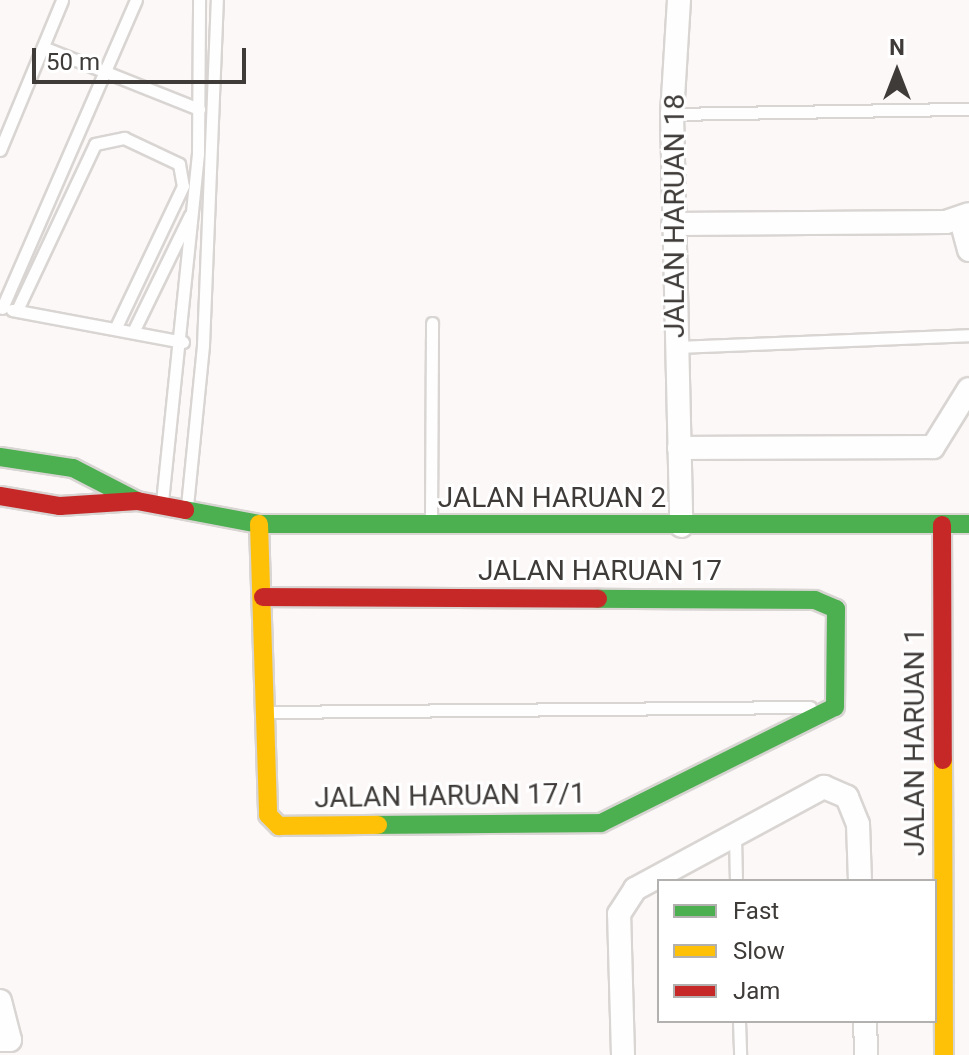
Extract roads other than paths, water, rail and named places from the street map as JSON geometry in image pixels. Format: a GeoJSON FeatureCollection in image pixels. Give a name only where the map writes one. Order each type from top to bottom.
{"type":"FeatureCollection","features":[{"type":"Feature","properties":{"kind":"main road","name":"JALAN HARUAN 2"},"geometry":{"type":"LineString","coordinates":[[0,457],[73,468],[137,501]]}},
{"type":"Feature","properties":{"kind":"main road","name":"JALAN HARUAN 2"},"geometry":{"type":"LineString","coordinates":[[0,496],[60,506],[137,501],[259,524],[431,527],[969,524]]}},
{"type":"Feature","properties":{"kind":"main road"},"geometry":{"type":"LineString","coordinates":[[259,524],[267,712]]}},
{"type":"Feature","properties":{"kind":"main road","name":"JALAN HARUAN 1"},"geometry":{"type":"LineString","coordinates":[[942,525],[944,1055]]}},
{"type":"Feature","properties":{"kind":"main road","name":"JALAN HARUAN 17"},"geometry":{"type":"LineString","coordinates":[[263,597],[815,600],[836,609],[835,707]]}},
{"type":"Feature","properties":{"kind":"main road","name":"JALAN HARUAN 17/1"},"geometry":{"type":"LineString","coordinates":[[267,712],[268,815],[279,826],[601,823],[835,707]]}},
{"type":"Feature","properties":{"kind":"street","name":"JALAN HARUAN 18"},"geometry":{"type":"LineString","coordinates":[[679,0],[672,114],[681,526]]}},
{"type":"Feature","properties":{"kind":"street"},"geometry":{"type":"LineString","coordinates":[[673,224],[965,217],[969,250]]}},
{"type":"Feature","properties":{"kind":"street"},"geometry":{"type":"LineString","coordinates":[[678,440],[933,447],[969,389]]}},
{"type":"Feature","properties":{"kind":"street"},"geometry":{"type":"LineString","coordinates":[[623,1055],[619,914],[635,889],[824,787],[847,797],[858,824],[860,879]]}},
{"type":"Feature","properties":{"kind":"street"},"geometry":{"type":"LineString","coordinates":[[0,1001],[10,1040],[0,1040]]}},
{"type":"Feature","properties":{"kind":"street"},"geometry":{"type":"LineString","coordinates":[[865,1023],[866,1055]]}},
{"type":"Feature","properties":{"kind":"lane"},"geometry":{"type":"LineString","coordinates":[[0,150],[62,0]]}},
{"type":"Feature","properties":{"kind":"lane"},"geometry":{"type":"LineString","coordinates":[[136,0],[107,73],[1,308],[183,342]]}},
{"type":"Feature","properties":{"kind":"lane"},"geometry":{"type":"LineString","coordinates":[[162,506],[183,342],[194,207],[199,109],[199,0]]}},
{"type":"Feature","properties":{"kind":"lane"},"geometry":{"type":"LineString","coordinates":[[187,511],[203,345],[217,0]]}},
{"type":"Feature","properties":{"kind":"lane"},"geometry":{"type":"LineString","coordinates":[[43,47],[199,109]]}},
{"type":"Feature","properties":{"kind":"lane"},"geometry":{"type":"LineString","coordinates":[[672,114],[969,109]]}},
{"type":"Feature","properties":{"kind":"lane"},"geometry":{"type":"LineString","coordinates":[[17,310],[95,144],[124,138],[179,164],[183,186],[115,329]]}},
{"type":"Feature","properties":{"kind":"lane"},"geometry":{"type":"LineString","coordinates":[[133,332],[194,207]]}},
{"type":"Feature","properties":{"kind":"lane"},"geometry":{"type":"LineString","coordinates":[[431,527],[432,323]]}},
{"type":"Feature","properties":{"kind":"lane"},"geometry":{"type":"LineString","coordinates":[[676,347],[969,335]]}},
{"type":"Feature","properties":{"kind":"lane"},"geometry":{"type":"LineString","coordinates":[[267,712],[835,707]]}},
{"type":"Feature","properties":{"kind":"lane"},"geometry":{"type":"LineString","coordinates":[[735,837],[736,879]]}},
{"type":"Feature","properties":{"kind":"lane"},"geometry":{"type":"LineString","coordinates":[[739,1023],[740,1055]]}}]}
